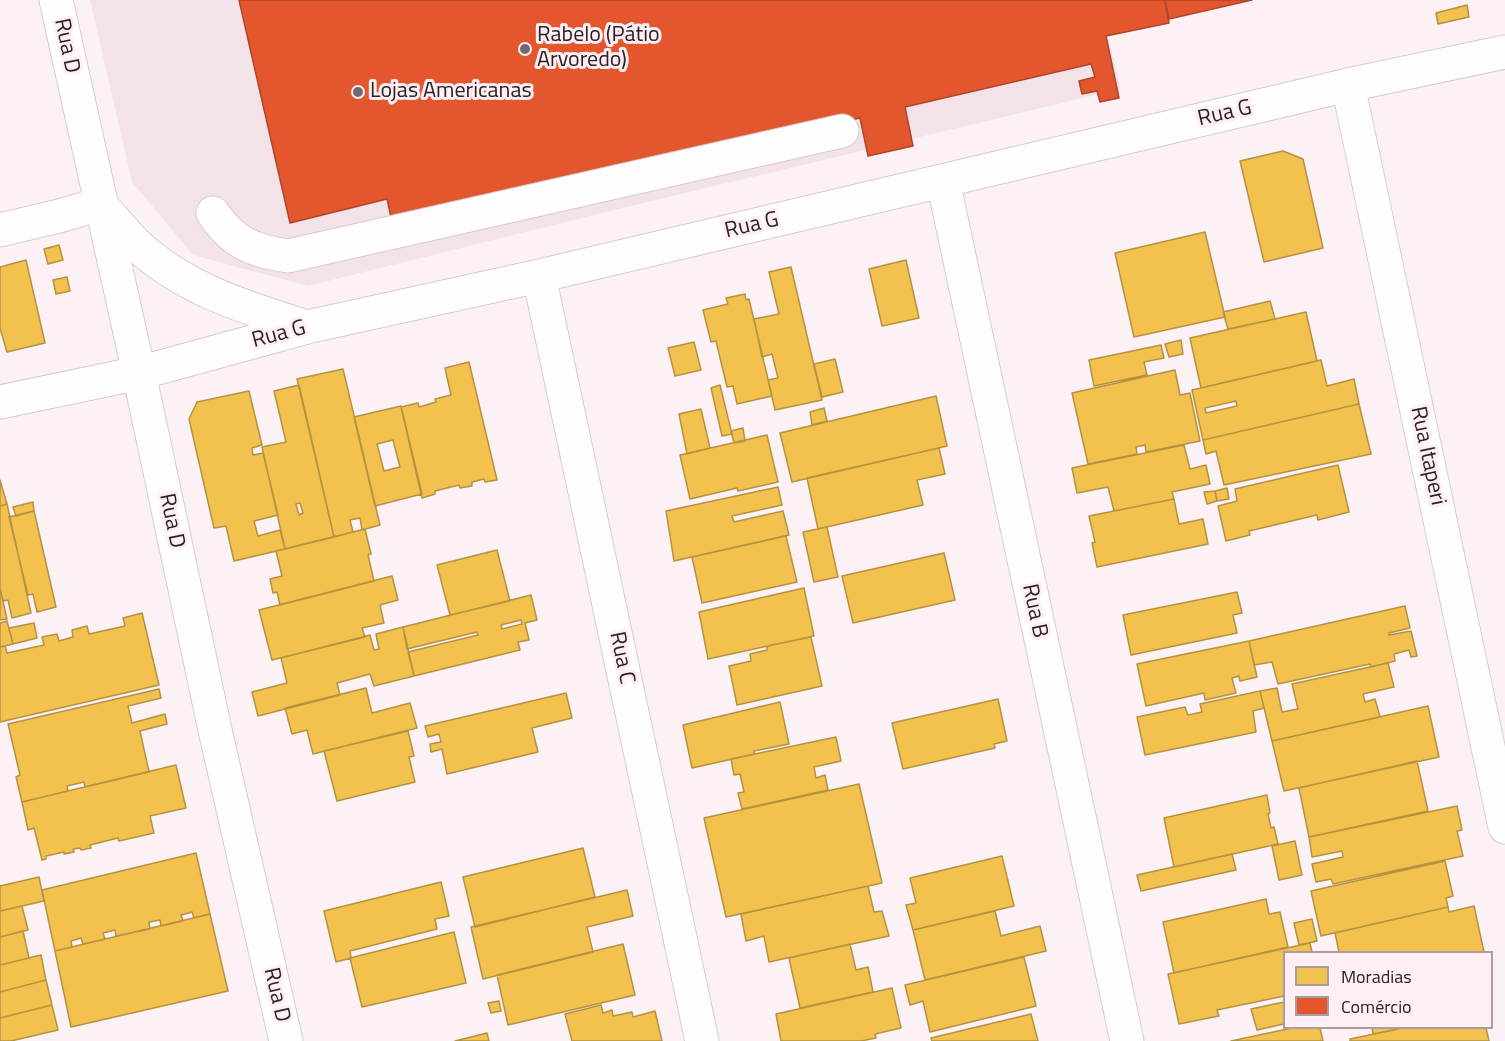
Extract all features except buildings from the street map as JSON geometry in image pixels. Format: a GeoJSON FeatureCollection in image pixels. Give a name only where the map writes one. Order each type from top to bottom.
{"type":"FeatureCollection","features":[{"type":"Feature","properties":{"kind":"street","name":"Rua D"},"geometry":{"type":"LineString","coordinates":[[56,0],[215,730],[286,1041]]}},
{"type":"Feature","properties":{"kind":"street","name":"Rua G"},"geometry":{"type":"LineString","coordinates":[[0,402],[139,373],[307,327],[539,276],[1348,85],[1505,52]]}},
{"type":"Feature","properties":{"kind":"street","name":"Rua Itaperi"},"geometry":{"type":"LineString","coordinates":[[1348,85],[1505,827]]}},
{"type":"Feature","properties":{"kind":"street"},"geometry":{"type":"LineString","coordinates":[[213,213],[225,231],[244,244],[264,252],[288,256],[842,131]]}},
{"type":"Feature","properties":{"kind":"street","name":"Rua B"},"geometry":{"type":"LineString","coordinates":[[944,181],[1127,1041]]}},
{"type":"Feature","properties":{"kind":"street"},"geometry":{"type":"LineString","coordinates":[[0,230],[100,204],[138,245],[169,270],[207,292],[243,307],[307,327]]}},
{"type":"Feature","properties":{"kind":"street","name":"Rua C"},"geometry":{"type":"LineString","coordinates":[[539,276],[702,1041]]}},
{"type":"Feature","properties":{"kind":"shaded area"},"geometry":{"type":"Polygon","coordinates":[[[90,0],[1099,0],[1121,89],[614,210],[308,286],[193,255],[132,182],[90,0]]]}},
{"type":"Feature","properties":{"kind":"place","name":"Rabelo (Pátio Arvoredo)"},"geometry":{"type":"Point","coordinates":[525,49]}},
{"type":"Feature","properties":{"kind":"place","name":"Lojas Americanas"},"geometry":{"type":"Point","coordinates":[358,92]}}]}
